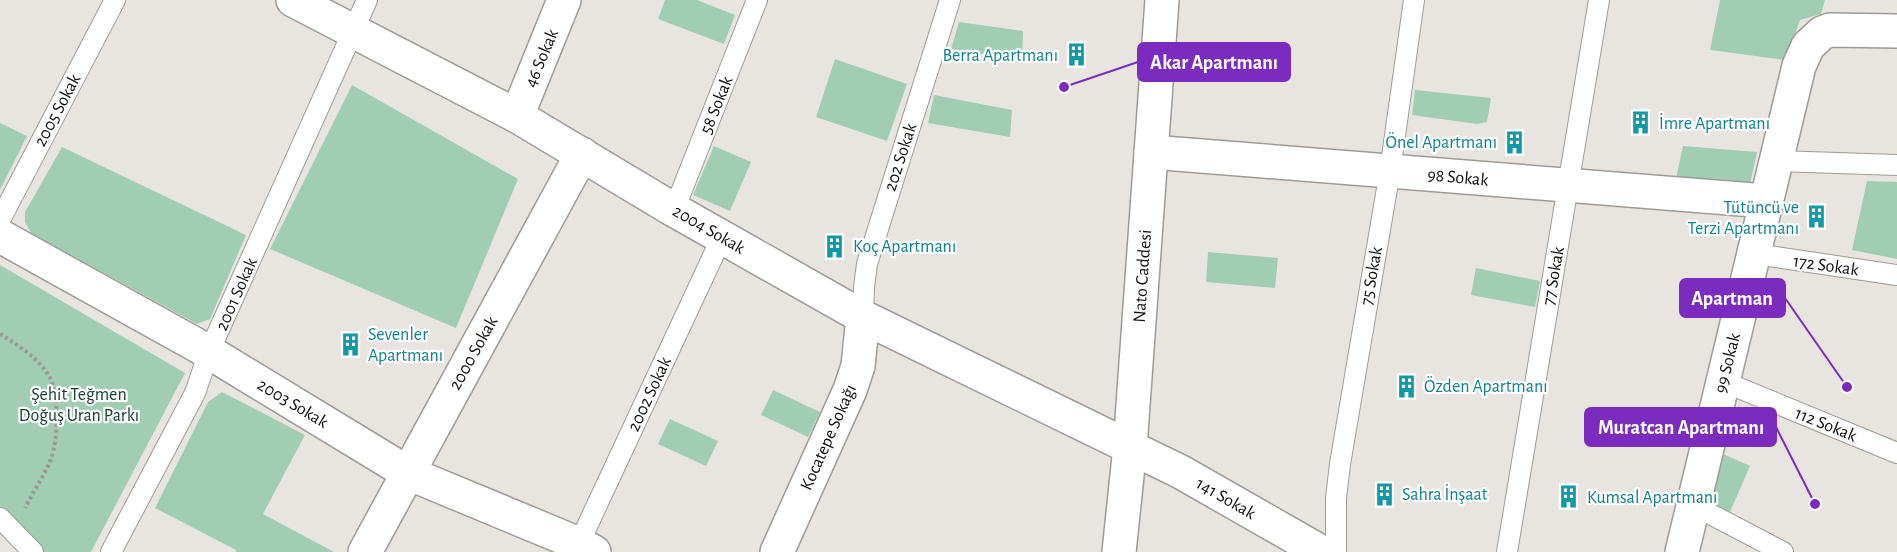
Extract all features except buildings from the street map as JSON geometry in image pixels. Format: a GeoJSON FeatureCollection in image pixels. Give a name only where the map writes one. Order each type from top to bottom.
{"type":"FeatureCollection","features":[{"type":"Feature","properties":{"kind":"street","name":"2004 Sokak"},"geometry":{"type":"LineString","coordinates":[[293,0],[517,116],[674,210],[863,317],[1130,447]]}},
{"type":"Feature","properties":{"kind":"street","name":"46 Sokak"},"geometry":{"type":"LineString","coordinates":[[517,116],[564,0]]}},
{"type":"Feature","properties":{"kind":"street","name":"Nato Caddesi"},"geometry":{"type":"LineString","coordinates":[[1119,552],[1130,447],[1162,0]]}},
{"type":"Feature","properties":{"kind":"street","name":"99 Sokak"},"geometry":{"type":"LineString","coordinates":[[1682,552],[1722,381],[1755,255],[1775,161],[1803,54],[1814,39],[1830,30],[1897,31]]}},
{"type":"Feature","properties":{"kind":"street","name":"98 Sokak"},"geometry":{"type":"LineString","coordinates":[[1150,153],[1766,201]]}},
{"type":"Feature","properties":{"kind":"street","name":"2000 Sokak"},"geometry":{"type":"LineString","coordinates":[[365,552],[582,154]]}},
{"type":"Feature","properties":{"kind":"street","name":"2003 Sokak"},"geometry":{"type":"LineString","coordinates":[[0,236],[209,352],[408,473],[583,549]]}},
{"type":"Feature","properties":{"kind":"street","name":"Kocatepe Sokağı"},"geometry":{"type":"LineString","coordinates":[[777,552],[850,390],[858,366],[863,317]]}},
{"type":"Feature","properties":{"kind":"street","name":"141 Sokak"},"geometry":{"type":"LineString","coordinates":[[1130,447],[1181,472],[1321,552]]}},
{"type":"Feature","properties":{"kind":"lane","name":"2005 Sokak"},"geometry":{"type":"LineString","coordinates":[[0,220],[115,0]]}},
{"type":"Feature","properties":{"kind":"lane","name":"2001 Sokak"},"geometry":{"type":"LineString","coordinates":[[111,552],[195,393],[209,352],[367,0]]}},
{"type":"Feature","properties":{"kind":"lane","name":"58 Sokak"},"geometry":{"type":"LineString","coordinates":[[674,210],[757,0]]}},
{"type":"Feature","properties":{"kind":"lane","name":"202 Sokak"},"geometry":{"type":"LineString","coordinates":[[863,317],[867,264],[950,0]]}},
{"type":"Feature","properties":{"kind":"lane","name":"75 Sokak"},"geometry":{"type":"LineString","coordinates":[[1336,552],[1336,498],[1340,464],[1389,171],[1414,0]]}},
{"type":"Feature","properties":{"kind":"lane","name":"77 Sokak"},"geometry":{"type":"LineString","coordinates":[[1507,552],[1599,0]]}},
{"type":"Feature","properties":{"kind":"lane"},"geometry":{"type":"LineString","coordinates":[[1775,161],[1897,165]]}},
{"type":"Feature","properties":{"kind":"lane","name":"2002 Sokak"},"geometry":{"type":"LineString","coordinates":[[583,549],[723,237]]}},
{"type":"Feature","properties":{"kind":"lane","name":"172 Sokak"},"geometry":{"type":"LineString","coordinates":[[1755,255],[1897,275]]}},
{"type":"Feature","properties":{"kind":"lane","name":"112 Sokak"},"geometry":{"type":"LineString","coordinates":[[1722,381],[1897,453]]}},
{"type":"Feature","properties":{"kind":"lane"},"geometry":{"type":"LineString","coordinates":[[1693,505],[1783,552]]}},
{"type":"Feature","properties":{"kind":"lane"},"geometry":{"type":"LineString","coordinates":[[4,523],[33,552]]}},
{"type":"Feature","properties":{"kind":"path"},"geometry":{"type":"LineString","coordinates":[[0,334],[34,357],[50,377],[57,404],[57,430],[51,458],[22,514],[4,523]]}},
{"type":"Feature","properties":{"kind":"green space"},"geometry":{"type":"Polygon","coordinates":[[[665,0],[697,0],[735,15],[724,44],[658,19],[665,0]]]}},
{"type":"Feature","properties":{"kind":"green space"},"geometry":{"type":"Polygon","coordinates":[[[1720,0],[1825,0],[1821,14],[1800,20],[1786,60],[1710,50],[1720,0]]]}},
{"type":"Feature","properties":{"kind":"green space"},"geometry":{"type":"Polygon","coordinates":[[[959,22],[1023,31],[1022,61],[951,49],[959,22]]]}},
{"type":"Feature","properties":{"kind":"green space"},"geometry":{"type":"Polygon","coordinates":[[[835,59],[907,84],[887,141],[816,117],[835,59]]]}},
{"type":"Feature","properties":{"kind":"green space"},"geometry":{"type":"Polygon","coordinates":[[[352,85],[518,179],[456,328],[270,249],[352,85]]]}},
{"type":"Feature","properties":{"kind":"green space"},"geometry":{"type":"Polygon","coordinates":[[[1415,90],[1491,98],[1487,122],[1477,124],[1412,115],[1415,90]]]}},
{"type":"Feature","properties":{"kind":"green space"},"geometry":{"type":"Polygon","coordinates":[[[934,95],[1012,110],[1010,137],[928,123],[934,95]]]}},
{"type":"Feature","properties":{"kind":"green space"},"geometry":{"type":"Polygon","coordinates":[[[0,123],[27,136],[0,190],[0,123]]]}},
{"type":"Feature","properties":{"kind":"green space"},"geometry":{"type":"Polygon","coordinates":[[[714,146],[751,162],[730,211],[693,195],[714,146]]]}},
{"type":"Feature","properties":{"kind":"green space"},"geometry":{"type":"Polygon","coordinates":[[[1683,146],[1757,152],[1750,184],[1676,178],[1683,146]]]}},
{"type":"Feature","properties":{"kind":"green space"},"geometry":{"type":"Polygon","coordinates":[[[62,147],[246,235],[210,319],[197,324],[31,233],[25,222],[25,212],[62,147]]]}},
{"type":"Feature","properties":{"kind":"green space"},"geometry":{"type":"Polygon","coordinates":[[[1867,181],[1897,182],[1897,259],[1852,250],[1867,181]]]}},
{"type":"Feature","properties":{"kind":"green space"},"geometry":{"type":"Polygon","coordinates":[[[1208,252],[1278,258],[1275,288],[1206,282],[1208,252]]]}},
{"type":"Feature","properties":{"kind":"green space","name":"Şehit Teğmen Doğuş Uran Parkı"},"geometry":{"type":"Polygon","coordinates":[[[0,265],[185,373],[91,552],[44,552],[0,507],[0,265]]]}},
{"type":"Feature","properties":{"kind":"green space"},"geometry":{"type":"Polygon","coordinates":[[[1476,268],[1540,281],[1535,307],[1471,295],[1476,268]]]}},
{"type":"Feature","properties":{"kind":"green space"},"geometry":{"type":"Polygon","coordinates":[[[773,390],[820,412],[808,437],[761,415],[773,390]]]}},
{"type":"Feature","properties":{"kind":"green space"},"geometry":{"type":"Polygon","coordinates":[[[222,392],[305,435],[263,514],[334,552],[236,552],[155,508],[208,402],[222,392]]]}},
{"type":"Feature","properties":{"kind":"green space"},"geometry":{"type":"Polygon","coordinates":[[[670,419],[718,441],[706,466],[658,444],[670,419]]]}},
{"type":"Feature","properties":{"kind":"green space"},"geometry":{"type":"Polygon","coordinates":[[[1721,453],[1750,466],[1730,512],[1707,503],[1721,453]]]}},
{"type":"Feature","properties":{"kind":"place","name":"Berra Apartmanı"},"geometry":{"type":"Point","coordinates":[1076,55]}},
{"type":"Feature","properties":{"kind":"place","name":"Akar Apartmanı"},"geometry":{"type":"Point","coordinates":[1064,87]}},
{"type":"Feature","properties":{"kind":"place","name":"İmre Apartmanı"},"geometry":{"type":"Point","coordinates":[1641,123]}},
{"type":"Feature","properties":{"kind":"place","name":"Önel Apartmanı"},"geometry":{"type":"Point","coordinates":[1515,142]}},
{"type":"Feature","properties":{"kind":"place","name":"Tütüncü ve Terzi Apartmanı"},"geometry":{"type":"Point","coordinates":[1817,217]}},
{"type":"Feature","properties":{"kind":"place","name":"Koç Apartmanı"},"geometry":{"type":"Point","coordinates":[835,246]}},
{"type":"Feature","properties":{"kind":"place","name":"Sevenler Apartmanı"},"geometry":{"type":"Point","coordinates":[350,344]}},
{"type":"Feature","properties":{"kind":"place","name":"Özden Apartmanı"},"geometry":{"type":"Point","coordinates":[1406,386]}},
{"type":"Feature","properties":{"kind":"place","name":"Apartman"},"geometry":{"type":"Point","coordinates":[1847,387]}},
{"type":"Feature","properties":{"kind":"place","name":"Sahra İnşaat"},"geometry":{"type":"Point","coordinates":[1384,494]}},
{"type":"Feature","properties":{"kind":"place","name":"Kumsal Apartmanı"},"geometry":{"type":"Point","coordinates":[1569,497]}},
{"type":"Feature","properties":{"kind":"place","name":"Muratcan Apartmanı"},"geometry":{"type":"Point","coordinates":[1815,504]}}]}
